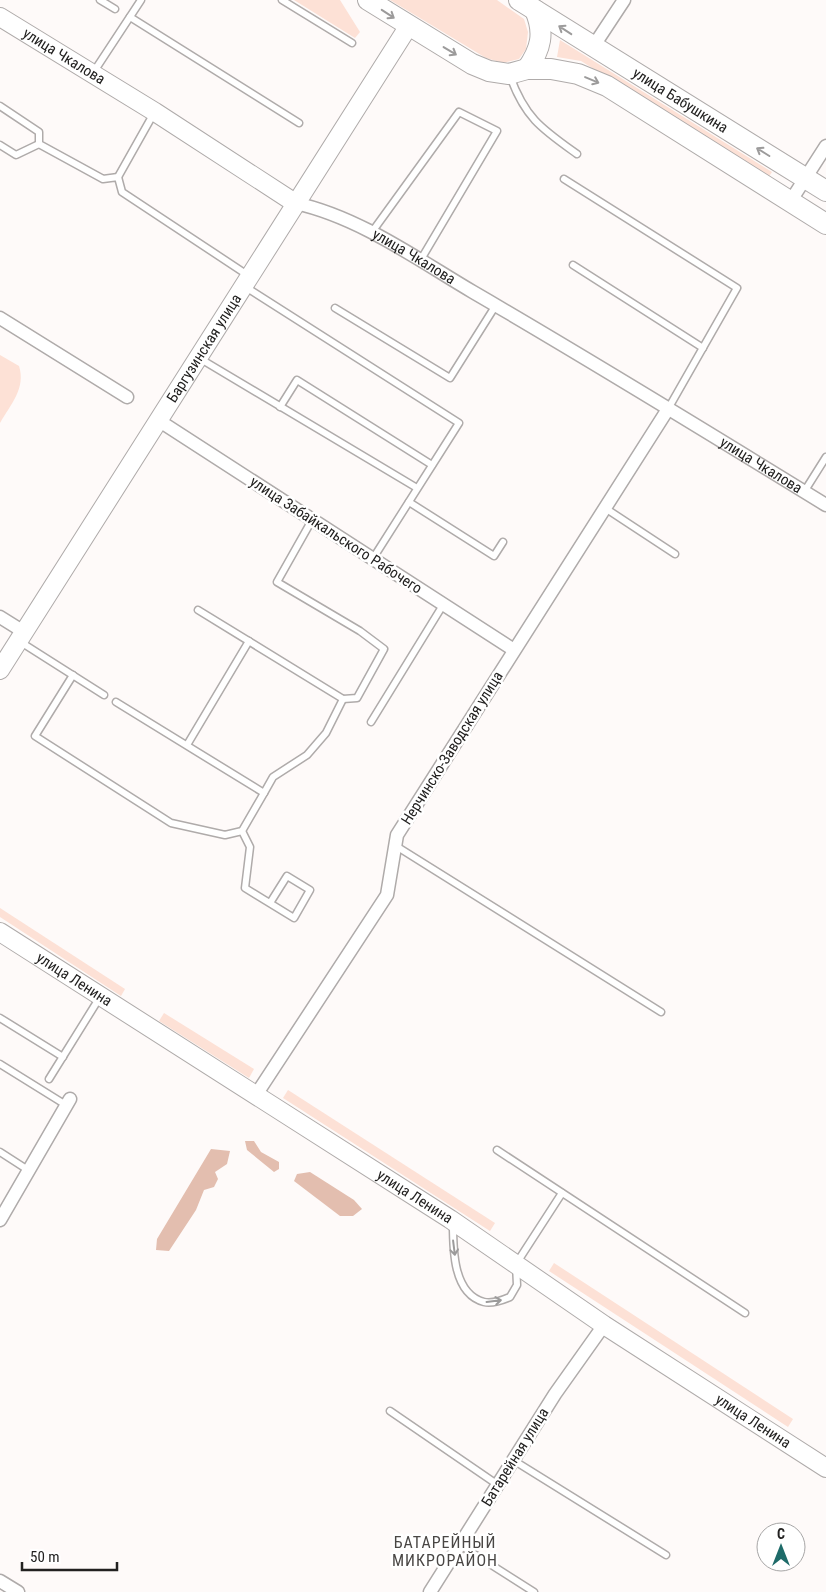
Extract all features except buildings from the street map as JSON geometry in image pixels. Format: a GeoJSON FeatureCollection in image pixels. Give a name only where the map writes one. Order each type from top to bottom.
{"type":"FeatureCollection","features":[{"type":"Feature","properties":{"kind":"main road","name":"улица Бабушкина"},"geometry":{"type":"LineString","coordinates":[[368,0],[408,27],[472,64],[489,71],[518,72],[551,69],[578,74],[606,86],[826,224]]}},
{"type":"Feature","properties":{"kind":"main road","name":"улица Бабушкина"},"geometry":{"type":"LineString","coordinates":[[518,72],[537,55],[542,38],[540,22],[527,5]]}},
{"type":"Feature","properties":{"kind":"main road","name":"улица Бабушкина"},"geometry":{"type":"LineString","coordinates":[[527,5],[826,191]]}},
{"type":"Feature","properties":{"kind":"main road","name":"улица Чкалова"},"geometry":{"type":"LineString","coordinates":[[0,16],[155,112],[295,203]]}},
{"type":"Feature","properties":{"kind":"main road","name":"Баргузинская улица"},"geometry":{"type":"LineString","coordinates":[[0,670],[408,27]]}},
{"type":"Feature","properties":{"kind":"main road","name":"улица Ленина"},"geometry":{"type":"LineString","coordinates":[[0,932],[453,1221],[604,1325],[826,1468]]}},
{"type":"Feature","properties":{"kind":"street"},"geometry":{"type":"LineString","coordinates":[[592,47],[624,0]]}},
{"type":"Feature","properties":{"kind":"street"},"geometry":{"type":"LineString","coordinates":[[790,202],[826,146]]}},
{"type":"Feature","properties":{"kind":"street","name":"улица Чкалова"},"geometry":{"type":"LineString","coordinates":[[295,203],[317,208],[372,232],[826,505]]}},
{"type":"Feature","properties":{"kind":"street"},"geometry":{"type":"LineString","coordinates":[[0,318],[127,397]]}},
{"type":"Feature","properties":{"kind":"street","name":"Нерчинско-Заводская улица"},"geometry":{"type":"LineString","coordinates":[[256,1095],[388,895],[397,835],[668,409]]}},
{"type":"Feature","properties":{"kind":"street","name":"улица Забайкальского Рабочего"},"geometry":{"type":"LineString","coordinates":[[158,420],[514,650]]}},
{"type":"Feature","properties":{"kind":"street"},"geometry":{"type":"LineString","coordinates":[[0,616],[22,636]]}},
{"type":"Feature","properties":{"kind":"street"},"geometry":{"type":"LineString","coordinates":[[0,1220],[68,1102]]}},
{"type":"Feature","properties":{"kind":"street","name":"Батарейная улица"},"geometry":{"type":"LineString","coordinates":[[430,1592],[555,1394],[604,1325]]}},
{"type":"Feature","properties":{"kind":"street"},"geometry":{"type":"LineString","coordinates":[[0,1581],[18,1592]]}},
{"type":"Feature","properties":{"kind":"lane"},"geometry":{"type":"LineString","coordinates":[[100,0],[115,9]]}},
{"type":"Feature","properties":{"kind":"lane"},"geometry":{"type":"LineString","coordinates":[[93,74],[141,0]]}},
{"type":"Feature","properties":{"kind":"lane"},"geometry":{"type":"LineString","coordinates":[[282,0],[352,43]]}},
{"type":"Feature","properties":{"kind":"lane"},"geometry":{"type":"LineString","coordinates":[[130,17],[299,123]]}},
{"type":"Feature","properties":{"kind":"lane"},"geometry":{"type":"LineString","coordinates":[[518,72],[528,114],[539,126],[577,154]]}},
{"type":"Feature","properties":{"kind":"lane"},"geometry":{"type":"LineString","coordinates":[[0,106],[39,132],[39,144]]}},
{"type":"Feature","properties":{"kind":"lane"},"geometry":{"type":"LineString","coordinates":[[155,112],[118,177],[122,192],[246,280],[458,423],[372,560]]}},
{"type":"Feature","properties":{"kind":"lane"},"geometry":{"type":"LineString","coordinates":[[372,232],[459,112],[497,131],[420,261]]}},
{"type":"Feature","properties":{"kind":"lane"},"geometry":{"type":"LineString","coordinates":[[39,144],[103,179],[118,177]]}},
{"type":"Feature","properties":{"kind":"lane"},"geometry":{"type":"LineString","coordinates":[[0,145],[16,155],[39,144]]}},
{"type":"Feature","properties":{"kind":"lane"},"geometry":{"type":"LineString","coordinates":[[564,179],[737,288],[668,409]]}},
{"type":"Feature","properties":{"kind":"lane"},"geometry":{"type":"LineString","coordinates":[[573,265],[703,348]]}},
{"type":"Feature","properties":{"kind":"lane"},"geometry":{"type":"LineString","coordinates":[[335,308],[450,378],[496,305]]}},
{"type":"Feature","properties":{"kind":"lane"},"geometry":{"type":"LineString","coordinates":[[198,357],[417,488]]}},
{"type":"Feature","properties":{"kind":"lane"},"geometry":{"type":"LineString","coordinates":[[280,407],[297,380],[432,465]]}},
{"type":"Feature","properties":{"kind":"lane"},"geometry":{"type":"LineString","coordinates":[[804,492],[826,457]]}},
{"type":"Feature","properties":{"kind":"lane"},"geometry":{"type":"LineString","coordinates":[[409,502],[494,556],[503,542]]}},
{"type":"Feature","properties":{"kind":"lane"},"geometry":{"type":"LineString","coordinates":[[604,508],[675,554]]}},
{"type":"Feature","properties":{"kind":"lane"},"geometry":{"type":"LineString","coordinates":[[198,610],[343,699],[357,698],[384,649],[360,631],[277,582],[312,520]]}},
{"type":"Feature","properties":{"kind":"lane"},"geometry":{"type":"LineString","coordinates":[[371,722],[443,605]]}},
{"type":"Feature","properties":{"kind":"lane"},"geometry":{"type":"LineString","coordinates":[[22,636],[73,675],[104,695]]}},
{"type":"Feature","properties":{"kind":"lane"},"geometry":{"type":"LineString","coordinates":[[187,745],[249,641]]}},
{"type":"Feature","properties":{"kind":"lane"},"geometry":{"type":"LineString","coordinates":[[73,675],[35,736],[171,823],[225,835],[242,831],[273,777],[307,755],[326,733],[343,699]]}},
{"type":"Feature","properties":{"kind":"lane"},"geometry":{"type":"LineString","coordinates":[[116,702],[264,793]]}},
{"type":"Feature","properties":{"kind":"lane"},"geometry":{"type":"LineString","coordinates":[[242,831],[250,847],[246,888],[270,903],[294,918],[310,890],[287,876],[270,903]]}},
{"type":"Feature","properties":{"kind":"lane"},"geometry":{"type":"LineString","coordinates":[[396,846],[661,1012]]}},
{"type":"Feature","properties":{"kind":"lane"},"geometry":{"type":"LineString","coordinates":[[49,1079],[101,995]]}},
{"type":"Feature","properties":{"kind":"lane"},"geometry":{"type":"LineString","coordinates":[[0,1018],[64,1056]]}},
{"type":"Feature","properties":{"kind":"lane"},"geometry":{"type":"LineString","coordinates":[[0,1064],[68,1102]]}},
{"type":"Feature","properties":{"kind":"lane"},"geometry":{"type":"LineString","coordinates":[[497,1150],[745,1312]]}},
{"type":"Feature","properties":{"kind":"lane"},"geometry":{"type":"LineString","coordinates":[[0,1152],[28,1170]]}},
{"type":"Feature","properties":{"kind":"lane"},"geometry":{"type":"LineString","coordinates":[[453,1221],[458,1275],[470,1294],[484,1302],[510,1297],[517,1285],[516,1264],[562,1193]]}},
{"type":"Feature","properties":{"kind":"lane"},"geometry":{"type":"LineString","coordinates":[[390,1411],[498,1485]]}},
{"type":"Feature","properties":{"kind":"lane"},"geometry":{"type":"LineString","coordinates":[[514,1460],[666,1555]]}},
{"type":"Feature","properties":{"kind":"lane"},"geometry":{"type":"LineString","coordinates":[[460,1546],[534,1592]]}},
{"type":"Feature","properties":{"kind":"shaded area"},"geometry":{"type":"Polygon","coordinates":[[[294,0],[340,0],[360,32],[355,38],[294,0]]]}},
{"type":"Feature","properties":{"kind":"shaded area"},"geometry":{"type":"Polygon","coordinates":[[[390,0],[497,0],[524,19],[528,32],[526,49],[519,59],[503,63],[486,58],[390,0]]]}},
{"type":"Feature","properties":{"kind":"shaded area"},"geometry":{"type":"Polygon","coordinates":[[[560,40],[772,172],[768,178],[581,61],[557,57],[560,40]]]}},
{"type":"Feature","properties":{"kind":"shaded area"},"geometry":{"type":"Polygon","coordinates":[[[0,355],[19,366],[21,382],[13,402],[0,423],[0,355]]]}},
{"type":"Feature","properties":{"kind":"shaded area"},"geometry":{"type":"Polygon","coordinates":[[[0,908],[125,989],[121,996],[0,917],[0,908]]]}},
{"type":"Feature","properties":{"kind":"shaded area"},"geometry":{"type":"Polygon","coordinates":[[[164,1013],[254,1069],[249,1078],[159,1021],[164,1013]]]}},
{"type":"Feature","properties":{"kind":"shaded area"},"geometry":{"type":"Polygon","coordinates":[[[288,1090],[495,1223],[490,1231],[283,1098],[288,1090]]]}},
{"type":"Feature","properties":{"kind":"shaded area"},"geometry":{"type":"Polygon","coordinates":[[[245,1141],[254,1141],[261,1152],[279,1162],[279,1169],[274,1172],[247,1150],[245,1141]]]}},
{"type":"Feature","properties":{"kind":"shaded area"},"geometry":{"type":"Polygon","coordinates":[[[211,1149],[230,1151],[227,1164],[215,1172],[218,1179],[214,1187],[204,1190],[196,1210],[169,1251],[156,1250],[157,1239],[211,1149]]]}},
{"type":"Feature","properties":{"kind":"shaded area"},"geometry":{"type":"Polygon","coordinates":[[[310,1172],[354,1200],[362,1209],[353,1216],[340,1216],[294,1181],[297,1174],[310,1172]]]}},
{"type":"Feature","properties":{"kind":"shaded area"},"geometry":{"type":"Polygon","coordinates":[[[554,1263],[793,1419],[788,1427],[549,1271],[554,1263]]]}},
{"type":"Feature","properties":{"kind":"district","name":"БАТАРЕЙНЫЙ МИКРОРАЙОН"},"geometry":{"type":"Point","coordinates":[445,1551]}}]}
